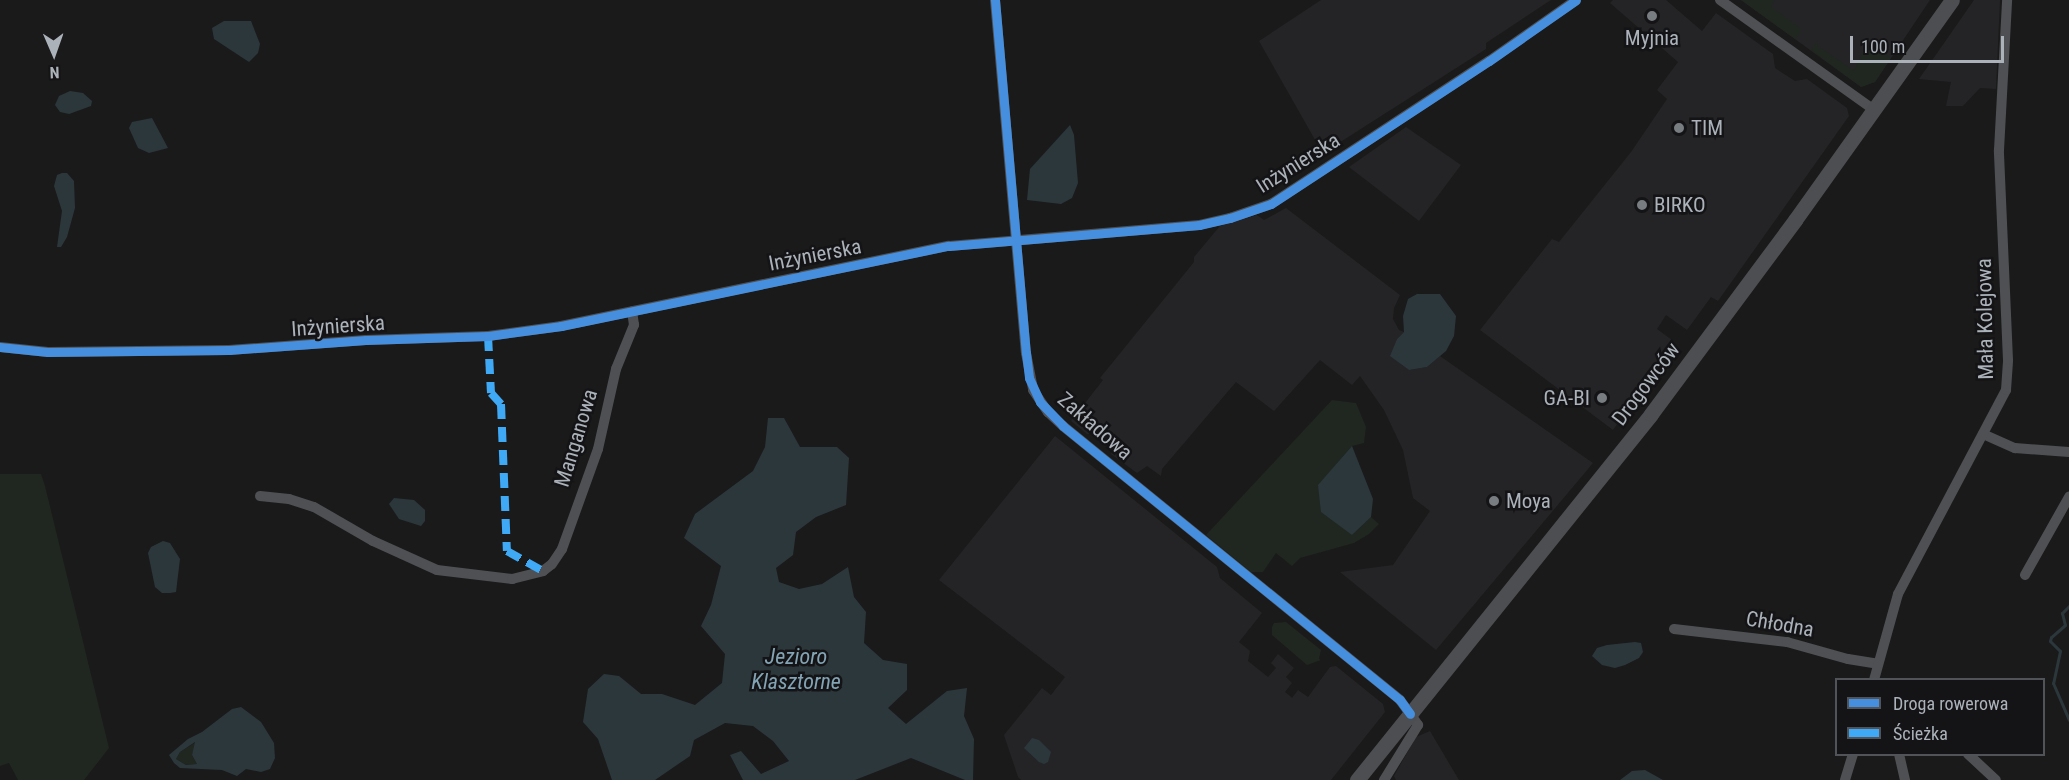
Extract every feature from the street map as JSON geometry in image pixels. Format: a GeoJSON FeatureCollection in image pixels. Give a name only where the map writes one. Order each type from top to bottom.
{"type":"FeatureCollection","features":[{"type":"Feature","properties":{"kind":"main road","name":"Drogowców"},"geometry":{"type":"LineString","coordinates":[[1357,780],[1651,414],[1795,220],[1952,0]]}},
{"type":"Feature","properties":{"kind":"street","name":"Zakładowa"},"geometry":{"type":"LineString","coordinates":[[995,0],[1029,378],[1037,396],[1048,412],[1400,700],[1410,714]]}},
{"type":"Feature","properties":{"kind":"street","name":"Inżynierska"},"geometry":{"type":"LineString","coordinates":[[0,347],[48,352],[229,350],[366,340],[465,338],[561,327],[949,246],[1199,225],[1250,213],[1271,204],[1489,61],[1576,0]]}},
{"type":"Feature","properties":{"kind":"street"},"geometry":{"type":"LineString","coordinates":[[1720,0],[1874,110]]}},
{"type":"Feature","properties":{"kind":"street","name":"Mała Kolejowa"},"geometry":{"type":"LineString","coordinates":[[1874,678],[1898,594],[2006,390],[2008,377],[1999,150],[2007,0]]}},
{"type":"Feature","properties":{"kind":"street","name":"Manganowa"},"geometry":{"type":"LineString","coordinates":[[260,496],[289,499],[314,507],[383,546],[437,570],[512,579],[543,571],[552,564],[562,549],[598,449],[616,369],[634,325],[632,312]]}},
{"type":"Feature","properties":{"kind":"street"},"geometry":{"type":"LineString","coordinates":[[1983,434],[2015,448],[2069,452]]}},
{"type":"Feature","properties":{"kind":"street"},"geometry":{"type":"LineString","coordinates":[[2025,575],[2069,497]]}},
{"type":"Feature","properties":{"kind":"street","name":"Chłodna"},"geometry":{"type":"LineString","coordinates":[[1674,629],[1787,642],[1848,659],[1878,664]]}},
{"type":"Feature","properties":{"kind":"street"},"geometry":{"type":"LineString","coordinates":[[1384,780],[1418,725],[1410,714]]}},
{"type":"Feature","properties":{"kind":"street"},"geometry":{"type":"LineString","coordinates":[[1845,780],[1851,756]]}},
{"type":"Feature","properties":{"kind":"street"},"geometry":{"type":"LineString","coordinates":[[1899,756],[1905,780]]}},
{"type":"Feature","properties":{"kind":"street"},"geometry":{"type":"LineString","coordinates":[[1970,756],[1996,780]]}},
{"type":"Feature","properties":{"kind":"shaded area"},"geometry":{"type":"Polygon","coordinates":[[[1321,0],[1551,0],[1486,43],[1486,49],[1331,148],[1318,145],[1259,41],[1321,0]]]}},
{"type":"Feature","properties":{"kind":"shaded area"},"geometry":{"type":"Polygon","coordinates":[[[1613,0],[1666,0],[1702,31],[1716,13],[1773,54],[1775,68],[1795,81],[1807,79],[1847,108],[1849,116],[1718,301],[1711,297],[1687,330],[1666,315],[1657,329],[1672,340],[1672,348],[1613,430],[1480,330],[1552,239],[1559,242],[1631,152],[1667,99],[1657,90],[1678,62],[1610,3],[1613,0]]]}},
{"type":"Feature","properties":{"kind":"shaded area"},"geometry":{"type":"Polygon","coordinates":[[[1741,0],[1930,0],[1875,82],[1861,87],[1741,0]]]}},
{"type":"Feature","properties":{"kind":"shaded area"},"geometry":{"type":"Polygon","coordinates":[[[1741,0],[1775,0],[1771,7],[1800,28],[1800,34],[1795,39],[1741,0]]]}},
{"type":"Feature","properties":{"kind":"shaded area"},"geometry":{"type":"Polygon","coordinates":[[[1974,0],[2000,0],[1996,89],[1980,88],[1963,106],[1946,106],[1951,82],[1919,79],[1974,0]]]}},
{"type":"Feature","properties":{"kind":"shaded area"},"geometry":{"type":"Polygon","coordinates":[[[1818,40],[1817,45],[1854,71],[1868,41],[1891,58],[1875,82],[1861,87],[1811,50],[1818,40]]]}},
{"type":"Feature","properties":{"kind":"shaded area"},"geometry":{"type":"Polygon","coordinates":[[[1406,127],[1461,165],[1419,221],[1349,167],[1406,127]]]}},
{"type":"Feature","properties":{"kind":"shaded area"},"geometry":{"type":"Polygon","coordinates":[[[1286,208],[1400,295],[1394,308],[1393,319],[1399,330],[1404,332],[1397,339],[1391,356],[1409,370],[1427,367],[1440,356],[1593,463],[1436,650],[1340,572],[1393,565],[1430,511],[1413,498],[1403,450],[1384,410],[1360,376],[1352,385],[1320,360],[1274,411],[1236,382],[1162,469],[1161,476],[1147,466],[1137,473],[1111,454],[1112,446],[1097,434],[1087,434],[1071,421],[1103,380],[1100,378],[1194,262],[1194,257],[1220,226],[1257,215],[1264,220],[1286,208]]]}},
{"type":"Feature","properties":{"kind":"shaded area"},"geometry":{"type":"Polygon","coordinates":[[[1332,400],[1356,403],[1366,427],[1364,443],[1352,446],[1318,486],[1352,535],[1371,517],[1379,524],[1369,534],[1354,543],[1300,558],[1292,566],[1276,553],[1263,572],[1251,572],[1206,535],[1332,400]]]}},
{"type":"Feature","properties":{"kind":"shaded area"},"geometry":{"type":"Polygon","coordinates":[[[1055,436],[1217,567],[1220,578],[1262,613],[1239,642],[1250,651],[1248,661],[1268,677],[1276,668],[1271,663],[1278,654],[1294,668],[1286,677],[1292,683],[1285,692],[1292,698],[1298,690],[1308,697],[1330,667],[1336,666],[1383,704],[1385,712],[1331,780],[1021,780],[1018,777],[1004,735],[1042,688],[1051,695],[1065,677],[939,580],[1055,436]]]}},
{"type":"Feature","properties":{"kind":"shaded area"},"geometry":{"type":"Polygon","coordinates":[[[0,474],[41,474],[45,486],[109,748],[84,780],[18,780],[9,763],[0,766],[0,474]]]}},
{"type":"Feature","properties":{"kind":"shaded area"},"geometry":{"type":"Polygon","coordinates":[[[1286,622],[1321,650],[1319,659],[1321,660],[1307,665],[1272,635],[1274,623],[1286,622]]]}},
{"type":"Feature","properties":{"kind":"shaded area"},"geometry":{"type":"Polygon","coordinates":[[[1430,731],[1459,780],[1396,780],[1394,776],[1416,737],[1430,731]]]}},
{"type":"Feature","properties":{"kind":"shaded area"},"geometry":{"type":"Polygon","coordinates":[[[196,742],[192,755],[197,764],[186,765],[176,759],[180,752],[196,742]]]}},
{"type":"Feature","properties":{"kind":"water"},"geometry":{"type":"Polygon","coordinates":[[[224,21],[251,21],[260,44],[258,53],[249,62],[214,39],[212,28],[224,21]]]}},
{"type":"Feature","properties":{"kind":"water"},"geometry":{"type":"Polygon","coordinates":[[[70,91],[83,93],[92,101],[91,106],[69,114],[60,112],[55,105],[59,96],[70,91]]]}},
{"type":"Feature","properties":{"kind":"water"},"geometry":{"type":"Polygon","coordinates":[[[152,118],[168,148],[149,153],[138,148],[129,128],[132,122],[152,118]]]}},
{"type":"Feature","properties":{"kind":"water"},"geometry":{"type":"Polygon","coordinates":[[[1070,125],[1074,135],[1078,183],[1072,198],[1061,204],[1027,200],[1030,169],[1070,125]]]}},
{"type":"Feature","properties":{"kind":"water"},"geometry":{"type":"Polygon","coordinates":[[[67,173],[74,181],[75,208],[67,237],[61,247],[57,247],[62,211],[54,186],[57,175],[67,173]]]}},
{"type":"Feature","properties":{"kind":"water"},"geometry":{"type":"Polygon","coordinates":[[[1417,294],[1440,294],[1456,316],[1454,336],[1446,351],[1427,367],[1409,370],[1390,356],[1397,339],[1404,332],[1403,316],[1408,299],[1417,294]]]}},
{"type":"Feature","properties":{"kind":"water","name":"Jezioro Klasztorne"},"geometry":{"type":"Polygon","coordinates":[[[768,418],[784,418],[800,447],[837,447],[849,458],[846,505],[816,517],[796,532],[793,555],[776,568],[779,582],[799,589],[822,584],[848,567],[854,597],[866,612],[864,643],[883,660],[907,664],[907,690],[888,708],[906,724],[947,691],[967,688],[964,716],[974,739],[973,780],[965,780],[911,758],[855,780],[743,780],[730,755],[741,751],[761,774],[789,761],[773,741],[753,726],[725,723],[694,740],[690,756],[655,780],[612,780],[598,739],[583,722],[588,689],[604,674],[619,676],[641,694],[662,694],[695,705],[722,683],[725,654],[701,626],[711,605],[721,566],[684,538],[695,514],[753,471],[765,447],[768,418]]]}},
{"type":"Feature","properties":{"kind":"water"},"geometry":{"type":"Polygon","coordinates":[[[1352,446],[1373,499],[1371,517],[1352,535],[1321,512],[1318,485],[1352,446]]]}},
{"type":"Feature","properties":{"kind":"water"},"geometry":{"type":"Polygon","coordinates":[[[394,498],[414,500],[425,510],[425,521],[421,526],[399,519],[389,504],[394,498]]]}},
{"type":"Feature","properties":{"kind":"water"},"geometry":{"type":"Polygon","coordinates":[[[163,541],[170,543],[180,559],[176,592],[162,593],[155,587],[148,553],[151,547],[163,541]]]}},
{"type":"Feature","properties":{"kind":"water"},"geometry":{"type":"Polygon","coordinates":[[[1641,643],[1643,652],[1639,658],[1625,665],[1615,668],[1602,665],[1592,656],[1597,648],[1641,643]]]}},
{"type":"Feature","properties":{"kind":"water"},"geometry":{"type":"Polygon","coordinates":[[[241,707],[261,722],[274,743],[275,758],[270,769],[261,772],[246,769],[237,776],[222,770],[180,768],[174,763],[169,755],[232,709],[241,707]],[[195,742],[180,752],[176,759],[186,765],[197,764],[192,755],[195,742]]]}},
{"type":"Feature","properties":{"kind":"water"},"geometry":{"type":"Polygon","coordinates":[[[1032,738],[1039,740],[1051,752],[1048,762],[1044,764],[1039,762],[1024,748],[1032,738]]]}},
{"type":"Feature","properties":{"kind":"water"},"geometry":{"type":"Polygon","coordinates":[[[1645,770],[1663,780],[1620,780],[1632,771],[1645,770]]]}},
{"type":"Feature","properties":{"kind":"waterway"},"geometry":{"type":"LineString","coordinates":[[2069,606],[2062,613],[2065,625],[2051,637],[2050,641],[2060,651],[2053,683],[2069,720]]}},
{"type":"Feature","properties":{"kind":"marked path"},"geometry":{"type":"LineString","coordinates":[[488,336],[491,393],[501,404],[507,551],[543,571]]}},
{"type":"Feature","properties":{"kind":"cycle path"},"geometry":{"type":"LineString","coordinates":[[995,0],[1026,353],[1029,378],[1040,402],[1063,426],[1400,700],[1410,714]]}},
{"type":"Feature","properties":{"kind":"cycle path"},"geometry":{"type":"LineString","coordinates":[[0,347],[48,352],[229,350],[366,340],[488,336],[561,326],[949,246],[1199,225],[1230,218],[1271,204],[1489,61],[1576,0]]}},
{"type":"Feature","properties":{"kind":"place","name":"Myjnia"},"geometry":{"type":"Point","coordinates":[1652,16]}},
{"type":"Feature","properties":{"kind":"place","name":"TIM"},"geometry":{"type":"Point","coordinates":[1679,128]}},
{"type":"Feature","properties":{"kind":"place","name":"BIRKO"},"geometry":{"type":"Point","coordinates":[1642,205]}},
{"type":"Feature","properties":{"kind":"place","name":"GA-BI"},"geometry":{"type":"Point","coordinates":[1602,398]}},
{"type":"Feature","properties":{"kind":"place","name":"Moya"},"geometry":{"type":"Point","coordinates":[1494,501]}}]}
